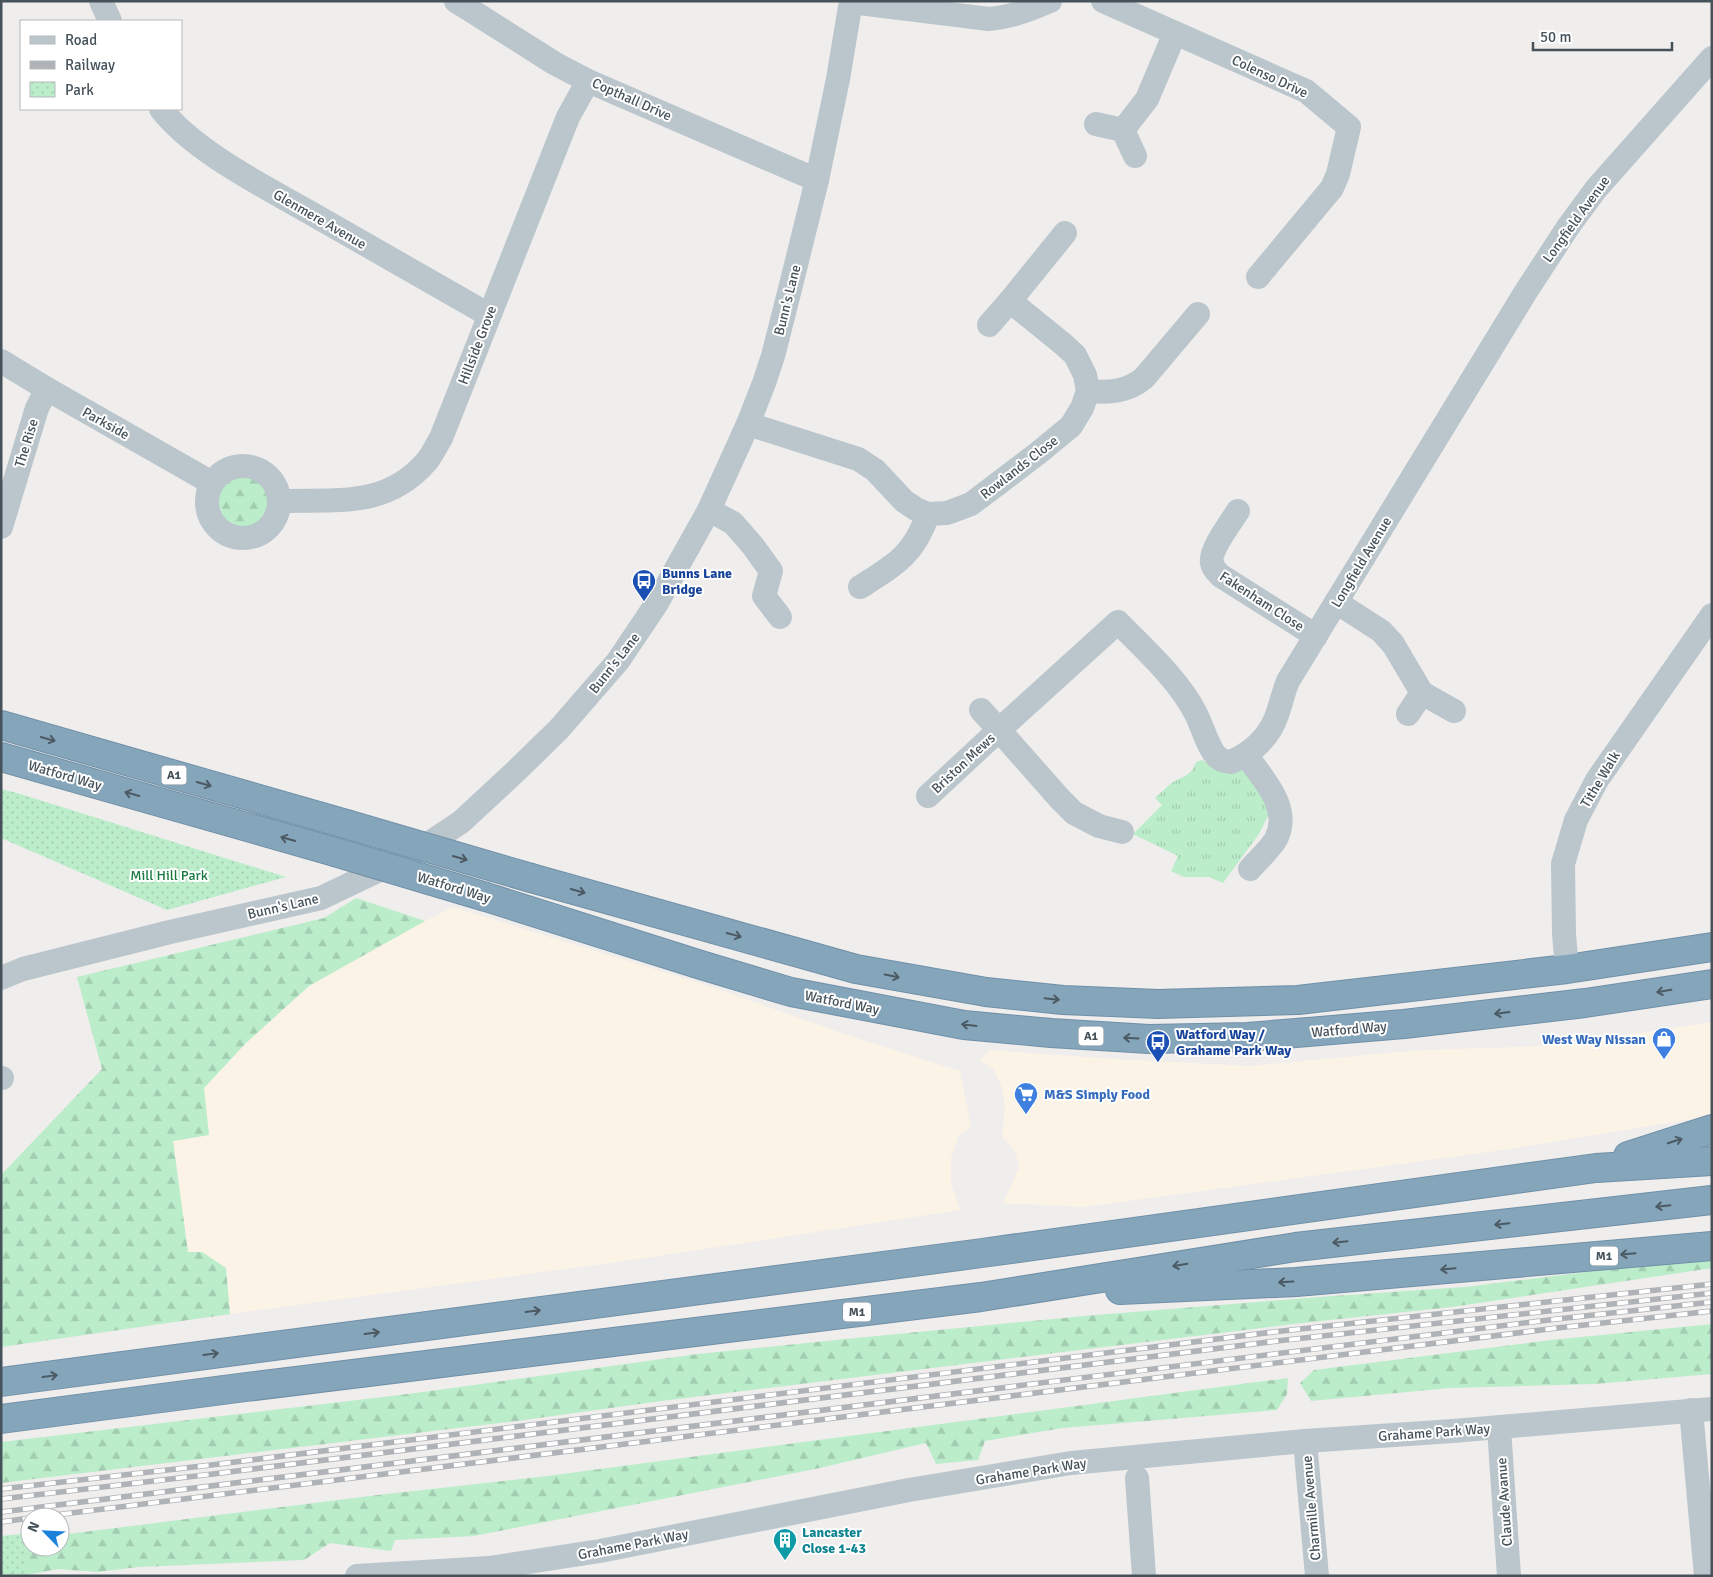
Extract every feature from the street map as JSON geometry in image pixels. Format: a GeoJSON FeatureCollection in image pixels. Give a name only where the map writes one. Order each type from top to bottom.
{"type":"FeatureCollection","features":[{"type":"Feature","properties":{"kind":"highway","name":"A1"},"geometry":{"type":"LineString","coordinates":[[1,725],[531,878],[856,969],[986,992],[1064,1000],[1158,1004],[1298,1000],[1567,969],[1712,947]]}},
{"type":"Feature","properties":{"kind":"highway","name":"Watford Way"},"geometry":{"type":"LineString","coordinates":[[1,757],[486,896],[791,992],[877,1010],[964,1025],[1051,1034],[1150,1039],[1248,1037],[1433,1021],[1585,1003],[1712,984]]}},
{"type":"Feature","properties":{"kind":"highway"},"geometry":{"type":"LineString","coordinates":[[1596,1168],[1712,1129]]}},
{"type":"Feature","properties":{"kind":"highway"},"geometry":{"type":"LineString","coordinates":[[1,1382],[982,1253],[1596,1168],[1712,1161]]}},
{"type":"Feature","properties":{"kind":"highway","name":"M1"},"geometry":{"type":"LineString","coordinates":[[1,1419],[246,1386],[981,1297],[1296,1247],[1712,1200]]}},
{"type":"Feature","properties":{"kind":"highway","name":"M1"},"geometry":{"type":"LineString","coordinates":[[981,1297],[1296,1282],[1712,1246]]}},
{"type":"Feature","properties":{"kind":"street"},"geometry":{"type":"LineString","coordinates":[[101,1],[110,20]]}},
{"type":"Feature","properties":{"kind":"street","name":"Copthall Drive"},"geometry":{"type":"LineString","coordinates":[[456,1],[554,63],[588,81],[817,180]]}},
{"type":"Feature","properties":{"kind":"street"},"geometry":{"type":"LineString","coordinates":[[851,1],[989,19],[1020,14],[1050,1]]}},
{"type":"Feature","properties":{"kind":"street","name":"Bunn's Lane"},"geometry":{"type":"LineString","coordinates":[[1,978],[23,969],[170,932],[321,898],[413,854],[460,822],[559,730],[612,668],[657,604],[709,510],[748,424],[773,356],[817,180],[838,79],[851,1]]}},
{"type":"Feature","properties":{"kind":"street","name":"Colenso Drive"},"geometry":{"type":"LineString","coordinates":[[1103,1],[1306,91],[1349,127],[1338,174],[1332,188],[1258,277]]}},
{"type":"Feature","properties":{"kind":"street"},"geometry":{"type":"LineString","coordinates":[[1123,130],[1147,99],[1175,33]]}},
{"type":"Feature","properties":{"kind":"street","name":"Longfield Avenue"},"geometry":{"type":"LineString","coordinates":[[1246,755],[1261,741],[1272,726],[1288,681],[1568,227],[1596,189],[1712,58]]}},
{"type":"Feature","properties":{"kind":"street","name":"Hillside Grove"},"geometry":{"type":"LineString","coordinates":[[279,501],[351,500],[374,496],[392,489],[412,476],[428,460],[440,438],[568,116],[588,81]]}},
{"type":"Feature","properties":{"kind":"street","name":"Glenmere Avenue"},"geometry":{"type":"LineString","coordinates":[[162,110],[170,120],[204,149],[264,187],[489,315]]}},
{"type":"Feature","properties":{"kind":"street"},"geometry":{"type":"LineString","coordinates":[[1096,124],[1123,130]]}},
{"type":"Feature","properties":{"kind":"street"},"geometry":{"type":"LineString","coordinates":[[1123,130],[1135,156]]}},
{"type":"Feature","properties":{"kind":"street"},"geometry":{"type":"LineString","coordinates":[[989,325],[1065,233]]}},
{"type":"Feature","properties":{"kind":"street"},"geometry":{"type":"LineString","coordinates":[[1010,301],[1075,356],[1085,375],[1088,391],[1106,392],[1127,389],[1135,385],[1144,378],[1198,314]]}},
{"type":"Feature","properties":{"kind":"street","name":"Parkside"},"geometry":{"type":"LineString","coordinates":[[1,361],[212,483]]}},
{"type":"Feature","properties":{"kind":"street","name":"The Rise"},"geometry":{"type":"LineString","coordinates":[[1,527],[37,408],[47,389]]}},
{"type":"Feature","properties":{"kind":"street","name":"Rowlands Close"},"geometry":{"type":"LineString","coordinates":[[928,514],[947,512],[971,504],[1037,454],[1071,426],[1082,408],[1088,391]]}},
{"type":"Feature","properties":{"kind":"street"},"geometry":{"type":"LineString","coordinates":[[748,424],[863,462],[876,470],[916,510],[928,514],[921,532],[910,550],[897,562],[860,587]]}},
{"type":"Feature","properties":{"kind":"street"},"geometry":{"type":"LineString","coordinates":[[237,466],[248,466],[258,468],[273,481],[278,491],[279,501],[277,513],[272,524],[262,532],[251,537],[239,538],[228,535],[217,528],[210,518],[207,494],[218,475],[227,469],[237,466]]}},
{"type":"Feature","properties":{"kind":"street"},"geometry":{"type":"LineString","coordinates":[[709,510],[733,523],[753,546],[770,571],[764,596],[780,617]]}},
{"type":"Feature","properties":{"kind":"street","name":"Fakenham Close"},"geometry":{"type":"LineString","coordinates":[[1238,511],[1214,552],[1211,562],[1214,569],[1221,576],[1316,636]]}},
{"type":"Feature","properties":{"kind":"street"},"geometry":{"type":"LineString","coordinates":[[1336,602],[1381,631],[1393,644],[1422,692],[1454,711]]}},
{"type":"Feature","properties":{"kind":"street","name":"Tithe Walk"},"geometry":{"type":"LineString","coordinates":[[1567,969],[1564,934],[1563,864],[1576,820],[1597,780],[1712,615]]}},
{"type":"Feature","properties":{"kind":"street"},"geometry":{"type":"LineString","coordinates":[[999,730],[1118,622],[1186,696],[1196,713],[1210,750],[1219,759],[1231,762],[1246,755],[1276,798],[1281,819],[1276,840],[1250,868]]}},
{"type":"Feature","properties":{"kind":"street"},"geometry":{"type":"LineString","coordinates":[[1408,714],[1422,692]]}},
{"type":"Feature","properties":{"kind":"street"},"geometry":{"type":"LineString","coordinates":[[981,710],[1074,813],[1099,826],[1122,832]]}},
{"type":"Feature","properties":{"kind":"street","name":"Briston Mews"},"geometry":{"type":"LineString","coordinates":[[928,796],[999,730]]}},
{"type":"Feature","properties":{"kind":"street"},"geometry":{"type":"LineString","coordinates":[[1702,1409],[1706,1576]]}},
{"type":"Feature","properties":{"kind":"street","name":"Grahame Park Way"},"geometry":{"type":"LineString","coordinates":[[357,1576],[490,1572],[910,1490],[1071,1463],[1305,1441],[1499,1428],[1702,1409]]}},
{"type":"Feature","properties":{"kind":"street","name":"Claude Avanue"},"geometry":{"type":"LineString","coordinates":[[1499,1428],[1509,1576]]}},
{"type":"Feature","properties":{"kind":"street","name":"Charmille Avenue"},"geometry":{"type":"LineString","coordinates":[[1305,1441],[1317,1576]]}},
{"type":"Feature","properties":{"kind":"street"},"geometry":{"type":"LineString","coordinates":[[1138,1478],[1144,1576]]}},
{"type":"Feature","properties":{"kind":"shaded area"},"geometry":{"type":"Polygon","coordinates":[[[453,907],[709,986],[850,1036],[960,1071],[971,1126],[959,1135],[951,1158],[951,1184],[960,1210],[632,1260],[230,1314],[226,1268],[188,1253],[173,1141],[209,1135],[204,1088],[246,1043],[309,986],[453,907]]]}},
{"type":"Feature","properties":{"kind":"shaded area"},"geometry":{"type":"Polygon","coordinates":[[[1712,1022],[1712,1116],[1496,1151],[1084,1207],[1003,1203],[1019,1168],[1016,1154],[1002,1136],[1005,1109],[1002,1088],[994,1070],[980,1060],[990,1050],[1249,1066],[1420,1050],[1552,1046],[1712,1022]]]}},
{"type":"Feature","properties":{"kind":"green space"},"geometry":{"type":"Polygon","coordinates":[[[243,471],[259,476],[264,480],[268,485],[273,501],[268,517],[264,522],[259,526],[243,531],[227,526],[222,522],[218,517],[213,501],[218,485],[222,480],[227,476],[243,471]]]}},
{"type":"Feature","properties":{"kind":"green space"},"geometry":{"type":"Polygon","coordinates":[[[1202,760],[1214,766],[1245,770],[1264,792],[1270,812],[1259,834],[1223,883],[1209,877],[1184,877],[1171,871],[1178,856],[1133,834],[1162,805],[1155,798],[1171,784],[1190,772],[1196,762],[1202,760]]]}},
{"type":"Feature","properties":{"kind":"green space","name":"Mill Hill Park"},"geometry":{"type":"Polygon","coordinates":[[[1,789],[286,877],[167,910],[1,838],[1,789]]]}},
{"type":"Feature","properties":{"kind":"green space"},"geometry":{"type":"Polygon","coordinates":[[[356,898],[425,921],[309,986],[246,1043],[204,1088],[209,1135],[173,1141],[188,1252],[202,1252],[226,1268],[230,1314],[1,1347],[1,1175],[102,1069],[77,977],[324,918],[356,898]]]}},
{"type":"Feature","properties":{"kind":"green space"},"geometry":{"type":"Polygon","coordinates":[[[1712,1258],[1712,1268],[1452,1307],[1302,1323],[1,1483],[1,1442],[408,1394],[698,1354],[1084,1316],[1464,1287],[1712,1258]]]}},
{"type":"Feature","properties":{"kind":"green space"},"geometry":{"type":"Polygon","coordinates":[[[1712,1324],[1712,1374],[1595,1384],[1450,1388],[1311,1401],[1300,1383],[1314,1370],[1551,1340],[1712,1324]]]}},
{"type":"Feature","properties":{"kind":"green space"},"geometry":{"type":"Polygon","coordinates":[[[1288,1378],[1287,1394],[1277,1410],[1063,1428],[985,1441],[978,1460],[936,1464],[926,1443],[815,1469],[474,1536],[395,1540],[391,1551],[330,1543],[304,1560],[139,1567],[97,1572],[58,1569],[21,1576],[1,1576],[1,1542],[20,1539],[20,1557],[70,1557],[70,1534],[547,1476],[1288,1378]]]}},
{"type":"Feature","properties":{"kind":"green space"},"geometry":{"type":"Polygon","coordinates":[[[20,1534],[20,1557],[25,1557],[27,1576],[1,1576],[1,1536],[20,1534]]]}},
{"type":"Feature","properties":{"kind":"railway"},"geometry":{"type":"LineString","coordinates":[[1,1489],[211,1465],[1273,1332],[1712,1284]]}},
{"type":"Feature","properties":{"kind":"railway"},"geometry":{"type":"LineString","coordinates":[[1,1499],[1277,1341],[1712,1293]]}},
{"type":"Feature","properties":{"kind":"railway"},"geometry":{"type":"LineString","coordinates":[[1,1512],[1557,1319],[1712,1302]]}},
{"type":"Feature","properties":{"kind":"railway"},"geometry":{"type":"LineString","coordinates":[[70,1513],[1557,1328],[1712,1311]]}},
{"type":"Feature","properties":{"kind":"railway"},"geometry":{"type":"LineString","coordinates":[[1,1522],[20,1519]]}},
{"type":"Feature","properties":{"kind":"place","name":"Bunns Lane Bridge"},"geometry":{"type":"Point","coordinates":[644,602]}},
{"type":"Feature","properties":{"kind":"place","name":"West Way Nissan"},"geometry":{"type":"Point","coordinates":[1664,1060]}},
{"type":"Feature","properties":{"kind":"place","name":"Watford Way / Grahame Park Way"},"geometry":{"type":"Point","coordinates":[1158,1063]}},
{"type":"Feature","properties":{"kind":"place","name":"M&S Simply Food"},"geometry":{"type":"Point","coordinates":[1026,1115]}},
{"type":"Feature","properties":{"kind":"place","name":"Lancaster Close 1-43"},"geometry":{"type":"Point","coordinates":[785,1561]}}]}
